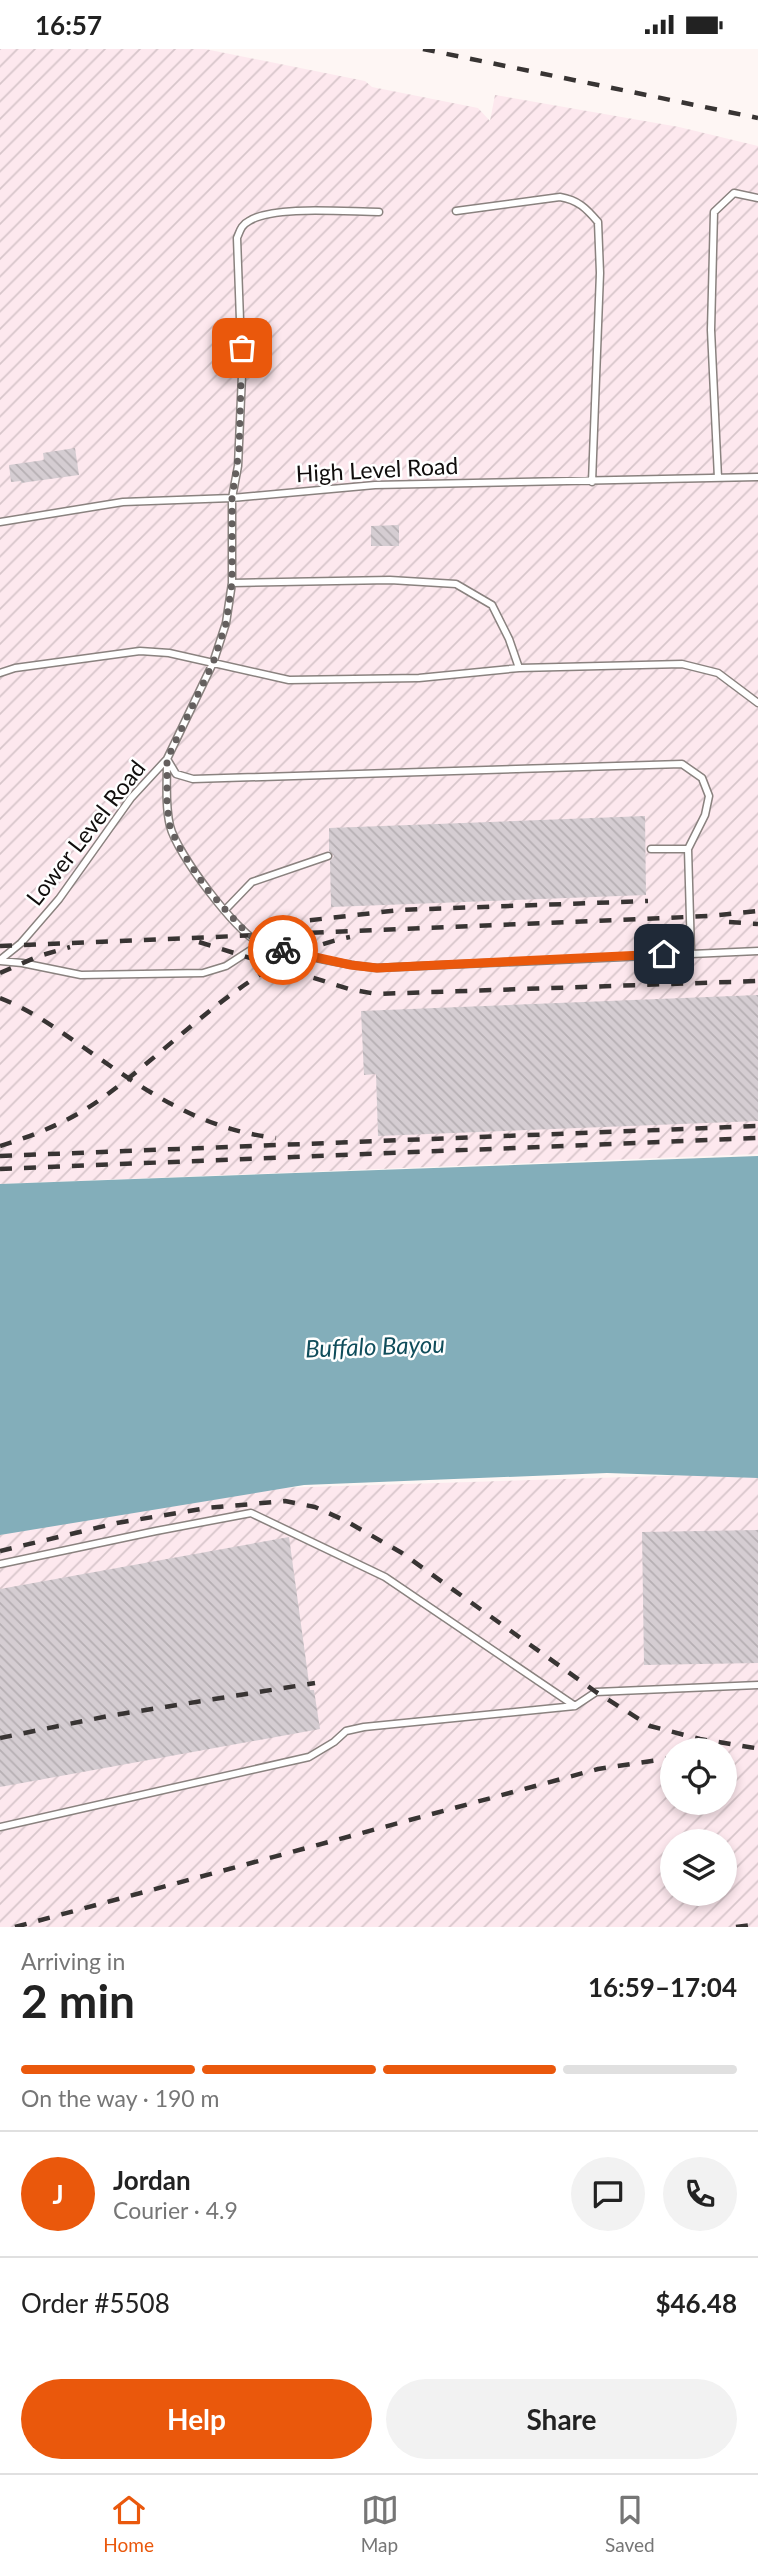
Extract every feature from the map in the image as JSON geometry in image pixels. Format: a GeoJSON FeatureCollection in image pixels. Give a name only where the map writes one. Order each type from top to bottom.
{"type":"FeatureCollection","features":[{"type":"Feature","properties":{"kind":"lane"},"geometry":{"type":"LineString","coordinates":[[718,478],[711,330],[714,212],[734,193],[758,198]]}},
{"type":"Feature","properties":{"kind":"lane"},"geometry":{"type":"LineString","coordinates":[[456,211],[560,197],[574,199],[598,222],[600,273],[592,482]]}},
{"type":"Feature","properties":{"kind":"lane"},"geometry":{"type":"LineString","coordinates":[[379,212],[270,213],[249,221],[240,228],[237,239],[243,375],[238,466],[232,498],[232,583],[226,623],[213,663],[167,759],[176,774],[193,779],[682,764],[702,778],[709,796],[705,815],[688,849],[691,953]]}},
{"type":"Feature","properties":{"kind":"lane","name":"High Level Road"},"geometry":{"type":"LineString","coordinates":[[0,522],[123,502],[232,498],[376,485],[758,477]]}},
{"type":"Feature","properties":{"kind":"lane"},"geometry":{"type":"LineString","coordinates":[[232,583],[390,580],[456,584],[492,605],[509,639],[519,669]]}},
{"type":"Feature","properties":{"kind":"lane"},"geometry":{"type":"LineString","coordinates":[[0,673],[15,668],[139,651],[169,653],[289,680],[419,678],[519,669],[682,664],[718,673],[758,702]]}},
{"type":"Feature","properties":{"kind":"lane","name":"Lower Level Road"},"geometry":{"type":"LineString","coordinates":[[167,759],[167,805],[170,827],[179,847],[206,888],[260,944]]}},
{"type":"Feature","properties":{"kind":"lane","name":"Lower Level Road"},"geometry":{"type":"LineString","coordinates":[[0,960],[20,943],[59,899],[131,798],[167,759]]}},
{"type":"Feature","properties":{"kind":"lane"},"geometry":{"type":"LineString","coordinates":[[651,849],[688,849]]}},
{"type":"Feature","properties":{"kind":"lane"},"geometry":{"type":"LineString","coordinates":[[225,910],[252,882],[328,856]]}},
{"type":"Feature","properties":{"kind":"lane"},"geometry":{"type":"LineString","coordinates":[[0,960],[81,975],[203,973],[226,966],[260,944],[351,965],[377,968],[758,951]]}},
{"type":"Feature","properties":{"kind":"lane"},"geometry":{"type":"LineString","coordinates":[[0,1564],[251,1513],[385,1577],[575,1706]]}},
{"type":"Feature","properties":{"kind":"lane"},"geometry":{"type":"LineString","coordinates":[[0,1827],[309,1757],[334,1742],[346,1731],[355,1729],[575,1706],[596,1692],[758,1685]]}},
{"type":"Feature","properties":{"kind":"shaded area"},"geometry":{"type":"Polygon","coordinates":[[[0,49],[205,49],[365,81],[372,87],[478,108],[490,121],[495,95],[679,127],[758,146],[758,1154],[0,1184],[0,49]]]}},
{"type":"Feature","properties":{"kind":"shaded area"},"geometry":{"type":"Polygon","coordinates":[[[758,1473],[758,1927],[0,1927],[0,1535],[278,1488],[758,1473]]]}},
{"type":"Feature","properties":{"kind":"water","name":"Buffalo Bayou"},"geometry":{"type":"Polygon","coordinates":[[[758,1156],[758,1478],[607,1473],[304,1485],[0,1535],[0,1184],[758,1156]]]}},
{"type":"Feature","properties":{"kind":"building"},"geometry":{"type":"Polygon","coordinates":[[[75,448],[79,475],[11,482],[9,465],[44,460],[43,453],[75,448]]]}},
{"type":"Feature","properties":{"kind":"building"},"geometry":{"type":"Polygon","coordinates":[[[399,525],[399,546],[371,546],[371,526],[399,525]]]}},
{"type":"Feature","properties":{"kind":"building"},"geometry":{"type":"Polygon","coordinates":[[[645,816],[646,895],[331,907],[330,861],[334,856],[329,851],[329,828],[645,816]]]}},
{"type":"Feature","properties":{"kind":"building"},"geometry":{"type":"Polygon","coordinates":[[[758,995],[758,1121],[378,1136],[376,1074],[364,1075],[361,1011],[758,995]]]}},
{"type":"Feature","properties":{"kind":"building"},"geometry":{"type":"Polygon","coordinates":[[[758,1530],[758,1663],[644,1665],[642,1532],[758,1530]]]}},
{"type":"Feature","properties":{"kind":"building"},"geometry":{"type":"Polygon","coordinates":[[[289,1537],[310,1690],[314,1690],[320,1729],[0,1787],[0,1589],[289,1537]]]}},
{"type":"Feature","properties":{"kind":"railway"},"geometry":{"type":"LineString","coordinates":[[423,49],[758,118]]}},
{"type":"Feature","properties":{"kind":"railway"},"geometry":{"type":"LineString","coordinates":[[286,923],[399,910],[648,901]]}},
{"type":"Feature","properties":{"kind":"railway"},"geometry":{"type":"LineString","coordinates":[[0,946],[710,916],[758,911]]}},
{"type":"Feature","properties":{"kind":"railway"},"geometry":{"type":"LineString","coordinates":[[729,922],[758,924]]}},
{"type":"Feature","properties":{"kind":"railway"},"geometry":{"type":"LineString","coordinates":[[0,1146],[52,1127],[89,1107],[249,982],[314,947],[350,937]]}},
{"type":"Feature","properties":{"kind":"railway"},"geometry":{"type":"LineString","coordinates":[[199,942],[349,989],[376,994],[758,981]]}},
{"type":"Feature","properties":{"kind":"railway"},"geometry":{"type":"LineString","coordinates":[[0,973],[39,956],[70,947]]}},
{"type":"Feature","properties":{"kind":"railway"},"geometry":{"type":"LineString","coordinates":[[0,998],[43,1020],[129,1079],[174,1106],[222,1126],[276,1138]]}},
{"type":"Feature","properties":{"kind":"railway"},"geometry":{"type":"LineString","coordinates":[[0,1156],[758,1126]]}},
{"type":"Feature","properties":{"kind":"railway"},"geometry":{"type":"LineString","coordinates":[[0,1169],[758,1138]]}},
{"type":"Feature","properties":{"kind":"railway"},"geometry":{"type":"LineString","coordinates":[[0,1551],[117,1523],[207,1508],[285,1501],[315,1507],[346,1521],[402,1553],[596,1692],[650,1726],[700,1739],[755,1748]]}},
{"type":"Feature","properties":{"kind":"railway"},"geometry":{"type":"LineString","coordinates":[[0,1738],[108,1716],[315,1683]]}},
{"type":"Feature","properties":{"kind":"railway"},"geometry":{"type":"LineString","coordinates":[[15,1927],[598,1769],[660,1760]]}},
{"type":"Feature","properties":{"kind":"railway"},"geometry":{"type":"LineString","coordinates":[[736,1927],[758,1924]]}},
{"type":"Feature","properties":{"kind":"way so far"},"geometry":{"type":"LineString","coordinates":[[242,348],[239,451],[232,498],[232,583],[226,623],[213,663],[167,759],[167,805],[170,827],[179,847],[206,888],[260,944],[283,950]]}},
{"type":"Feature","properties":{"kind":"route"},"geometry":{"type":"LineString","coordinates":[[283,950],[377,968],[664,954]]}}]}
